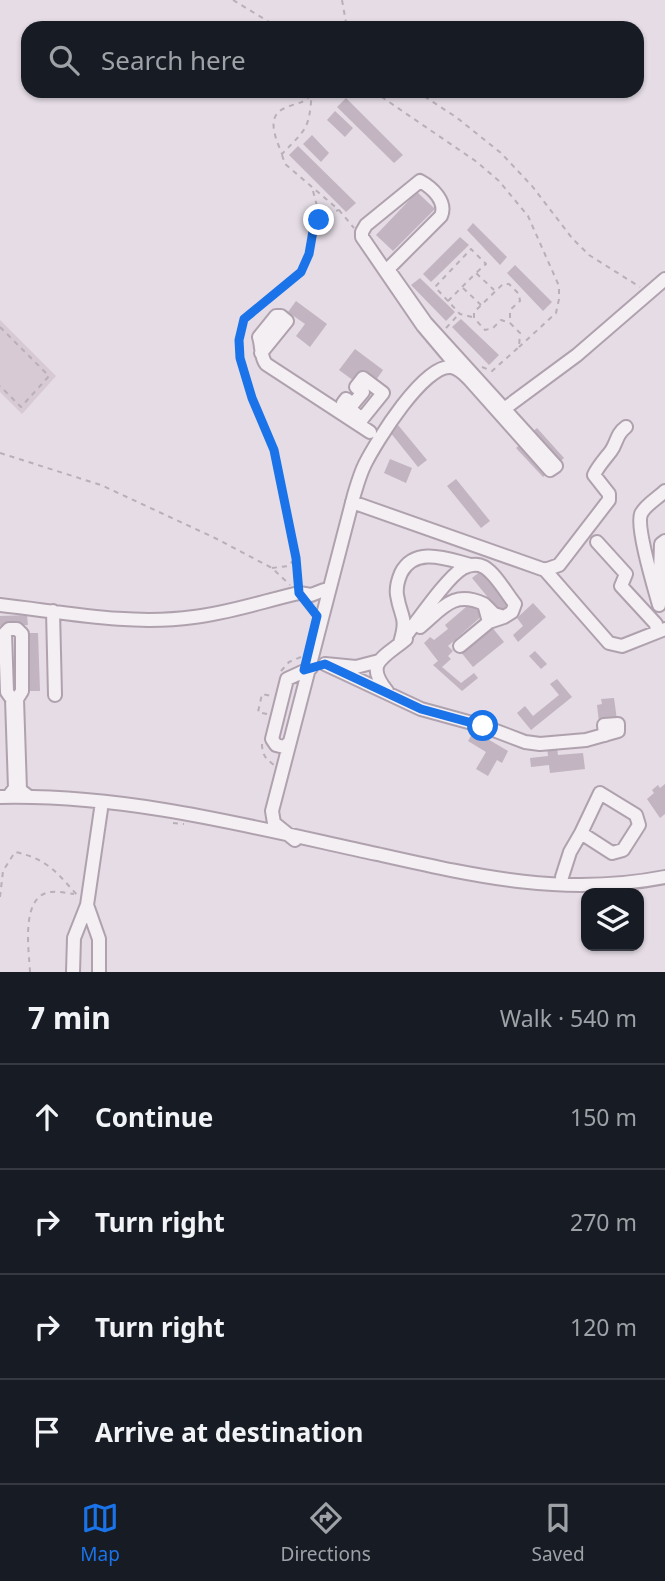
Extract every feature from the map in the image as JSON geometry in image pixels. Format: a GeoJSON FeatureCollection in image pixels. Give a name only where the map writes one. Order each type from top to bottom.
{"type":"FeatureCollection","features":[{"type":"Feature","properties":{"kind":"lane"},"geometry":{"type":"LineString","coordinates":[[438,341],[390,272],[390,267],[441,216],[444,209],[443,202],[420,181],[366,225],[362,237],[438,341],[461,371],[501,410],[556,466],[550,470],[501,410],[438,341]]}},
{"type":"Feature","properties":{"kind":"lane"},"geometry":{"type":"LineString","coordinates":[[501,410],[577,355],[665,279]]}},
{"type":"Feature","properties":{"kind":"lane"},"geometry":{"type":"LineString","coordinates":[[3,798],[28,796],[105,801],[195,815],[242,827],[255,822],[267,811],[359,466],[373,435],[386,417],[437,360],[438,341]]}},
{"type":"Feature","properties":{"kind":"lane"},"geometry":{"type":"LineString","coordinates":[[261,353],[266,364],[373,435]]}},
{"type":"Feature","properties":{"kind":"lane"},"geometry":{"type":"LineString","coordinates":[[306,670],[363,467],[388,424],[427,380],[442,368],[452,367],[461,371]]}},
{"type":"Feature","properties":{"kind":"lane"},"geometry":{"type":"LineString","coordinates":[[372,407],[386,417]]}},
{"type":"Feature","properties":{"kind":"lane"},"geometry":{"type":"LineString","coordinates":[[545,570],[559,565],[609,500],[609,495],[594,475],[626,426]]}},
{"type":"Feature","properties":{"kind":"lane"},"geometry":{"type":"LineString","coordinates":[[662,603],[641,529],[640,515],[659,501],[665,491]]}},
{"type":"Feature","properties":{"kind":"lane"},"geometry":{"type":"LineString","coordinates":[[352,502],[545,570],[609,643],[622,646],[659,628]]}},
{"type":"Feature","properties":{"kind":"lane"},"geometry":{"type":"LineString","coordinates":[[659,628],[662,603],[661,544],[665,541]]}},
{"type":"Feature","properties":{"kind":"lane"},"geometry":{"type":"LineString","coordinates":[[597,542],[626,574],[621,586],[659,628]]}},
{"type":"Feature","properties":{"kind":"lane"},"geometry":{"type":"LineString","coordinates":[[400,643],[405,624],[396,594],[398,581],[408,563],[418,557],[431,555],[471,565],[482,565],[515,604],[512,612],[489,622],[460,646]]}},
{"type":"Feature","properties":{"kind":"lane"},"geometry":{"type":"LineString","coordinates":[[400,643],[452,578],[471,565]]}},
{"type":"Feature","properties":{"kind":"lane"},"geometry":{"type":"LineString","coordinates":[[0,605],[133,619],[193,618],[299,593],[311,595],[324,590]]}},
{"type":"Feature","properties":{"kind":"lane"},"geometry":{"type":"LineString","coordinates":[[389,694],[377,679],[375,670],[379,661],[454,599],[472,599],[484,604],[494,614],[505,617]]}},
{"type":"Feature","properties":{"kind":"lane"},"geometry":{"type":"LineString","coordinates":[[484,604],[489,622]]}},
{"type":"Feature","properties":{"kind":"lane"},"geometry":{"type":"LineString","coordinates":[[53,611],[55,695]]}},
{"type":"Feature","properties":{"kind":"lane"},"geometry":{"type":"LineString","coordinates":[[3,798],[15,788],[12,699],[7,692],[6,668],[5,633],[9,629],[18,629],[22,634],[22,691],[17,699],[19,764],[20,790],[28,796]]}},
{"type":"Feature","properties":{"kind":"lane"},"geometry":{"type":"LineString","coordinates":[[315,643],[325,664],[421,709],[483,726],[526,742],[586,740],[605,734]]}},
{"type":"Feature","properties":{"kind":"lane"},"geometry":{"type":"LineString","coordinates":[[306,670],[319,664],[356,667],[379,661]]}},
{"type":"Feature","properties":{"kind":"lane"},"geometry":{"type":"LineString","coordinates":[[286,745],[272,811],[274,823],[292,838],[515,883],[561,882],[599,886],[665,879]]}},
{"type":"Feature","properties":{"kind":"lane"},"geometry":{"type":"LineString","coordinates":[[561,882],[570,852],[600,793],[636,815],[639,825],[623,850],[612,853],[581,833]]}},
{"type":"Feature","properties":{"kind":"lane"},"geometry":{"type":"LineString","coordinates":[[3,798],[68,801],[194,818],[514,886],[599,889],[637,886],[665,879]]}},
{"type":"Feature","properties":{"kind":"lane"},"geometry":{"type":"LineString","coordinates":[[74,972],[74,938],[101,806]]}},
{"type":"Feature","properties":{"kind":"lane"},"geometry":{"type":"LineString","coordinates":[[84,898],[99,939],[99,972]]}},
{"type":"Feature","properties":{"kind":"path"},"geometry":{"type":"LineString","coordinates":[[233,0],[268,21]]}},
{"type":"Feature","properties":{"kind":"path"},"geometry":{"type":"LineString","coordinates":[[342,0],[345,21]]}},
{"type":"Feature","properties":{"kind":"path"},"geometry":{"type":"LineString","coordinates":[[308,98],[303,104],[282,109],[275,118],[272,129],[285,163],[312,190],[339,211],[362,237]]}},
{"type":"Feature","properties":{"kind":"path"},"geometry":{"type":"LineString","coordinates":[[282,154],[306,129],[310,120],[312,98]]}},
{"type":"Feature","properties":{"kind":"path"},"geometry":{"type":"LineString","coordinates":[[383,98],[477,162],[499,181],[528,216],[559,286],[556,313],[492,371]]}},
{"type":"Feature","properties":{"kind":"path"},"geometry":{"type":"LineString","coordinates":[[427,98],[456,117],[501,153],[589,255],[650,293]]}},
{"type":"Feature","properties":{"kind":"path"},"geometry":{"type":"LineString","coordinates":[[299,593],[296,558],[274,450],[252,398],[240,358],[239,340],[244,319],[301,272],[309,254],[317,206],[312,190]]}},
{"type":"Feature","properties":{"kind":"path"},"geometry":{"type":"LineString","coordinates":[[313,231],[327,213],[339,211]]}},
{"type":"Feature","properties":{"kind":"path"},"geometry":{"type":"LineString","coordinates":[[448,301],[485,264],[471,249],[435,287],[448,301],[460,313],[474,318],[485,330],[493,328],[501,320],[510,323],[520,333],[519,347]]}},
{"type":"Feature","properties":{"kind":"path"},"geometry":{"type":"LineString","coordinates":[[476,273],[495,291]]}},
{"type":"Feature","properties":{"kind":"path"},"geometry":{"type":"LineString","coordinates":[[474,318],[474,312],[495,291],[503,284],[509,284],[519,294],[520,301],[510,310],[510,323]]}},
{"type":"Feature","properties":{"kind":"path"},"geometry":{"type":"LineString","coordinates":[[462,287],[481,306]]}},
{"type":"Feature","properties":{"kind":"path"},"geometry":{"type":"LineString","coordinates":[[438,341],[460,313]]}},
{"type":"Feature","properties":{"kind":"path"},"geometry":{"type":"LineString","coordinates":[[0,327],[49,376],[22,407],[0,386]]}},
{"type":"Feature","properties":{"kind":"path"},"geometry":{"type":"LineString","coordinates":[[0,453],[101,485],[215,538],[272,568],[299,593]]}},
{"type":"Feature","properties":{"kind":"path"},"geometry":{"type":"LineString","coordinates":[[272,568],[288,566],[296,558]]}},
{"type":"Feature","properties":{"kind":"path"},"geometry":{"type":"LineString","coordinates":[[279,678],[282,668],[304,656]]}},
{"type":"Feature","properties":{"kind":"path"},"geometry":{"type":"LineString","coordinates":[[270,715],[258,712],[262,694],[274,697]]}},
{"type":"Feature","properties":{"kind":"path"},"geometry":{"type":"LineString","coordinates":[[262,744],[266,759],[275,765]]}},
{"type":"Feature","properties":{"kind":"path"},"geometry":{"type":"LineString","coordinates":[[0,897],[3,871],[15,852],[36,856],[84,898]]}},
{"type":"Feature","properties":{"kind":"path"},"geometry":{"type":"LineString","coordinates":[[30,972],[29,911],[38,897],[50,892],[84,898]]}},
{"type":"Feature","properties":{"kind":"shaded area"},"geometry":{"type":"Polygon","coordinates":[[[0,320],[56,376],[22,414],[0,392],[0,320]]]}},
{"type":"Feature","properties":{"kind":"building"},"geometry":{"type":"Polygon","coordinates":[[[346,98],[403,155],[394,163],[337,107],[346,98]]]}},
{"type":"Feature","properties":{"kind":"building"},"geometry":{"type":"Polygon","coordinates":[[[335,111],[353,128],[345,137],[327,120],[335,111]]]}},
{"type":"Feature","properties":{"kind":"building"},"geometry":{"type":"Polygon","coordinates":[[[312,135],[329,153],[321,162],[303,144],[312,135]]]}},
{"type":"Feature","properties":{"kind":"building"},"geometry":{"type":"Polygon","coordinates":[[[298,146],[356,203],[346,212],[289,155],[298,146]]]}},
{"type":"Feature","properties":{"kind":"building"},"geometry":{"type":"Polygon","coordinates":[[[417,192],[435,209],[393,251],[376,235],[417,192]]]}},
{"type":"Feature","properties":{"kind":"building"},"geometry":{"type":"Polygon","coordinates":[[[473,223],[507,257],[500,265],[467,230],[473,223]]]}},
{"type":"Feature","properties":{"kind":"building"},"geometry":{"type":"Polygon","coordinates":[[[460,237],[469,245],[431,282],[423,274],[460,237]]]}},
{"type":"Feature","properties":{"kind":"building"},"geometry":{"type":"Polygon","coordinates":[[[515,265],[552,302],[543,311],[507,273],[515,265]]]}},
{"type":"Feature","properties":{"kind":"building"},"geometry":{"type":"Polygon","coordinates":[[[420,278],[455,312],[446,321],[411,285],[420,278]]]}},
{"type":"Feature","properties":{"kind":"building"},"geometry":{"type":"Polygon","coordinates":[[[296,301],[327,324],[310,347],[296,336],[305,324],[288,312],[296,301]]]}},
{"type":"Feature","properties":{"kind":"building"},"geometry":{"type":"Polygon","coordinates":[[[461,319],[499,355],[489,365],[452,327],[461,319]]]}},
{"type":"Feature","properties":{"kind":"building"},"geometry":{"type":"Polygon","coordinates":[[[355,349],[383,370],[376,380],[363,370],[354,381],[339,370],[355,349]]]}},
{"type":"Feature","properties":{"kind":"building"},"geometry":{"type":"Polygon","coordinates":[[[398,425],[427,460],[418,467],[390,432],[398,425]]]}},
{"type":"Feature","properties":{"kind":"building"},"geometry":{"type":"Polygon","coordinates":[[[537,428],[564,458],[558,463],[531,433],[537,428]]]}},
{"type":"Feature","properties":{"kind":"building"},"geometry":{"type":"Polygon","coordinates":[[[522,443],[549,472],[543,477],[516,448],[522,443]]]}},
{"type":"Feature","properties":{"kind":"building"},"geometry":{"type":"Polygon","coordinates":[[[390,459],[412,468],[406,483],[384,473],[390,459]]]}},
{"type":"Feature","properties":{"kind":"building"},"geometry":{"type":"Polygon","coordinates":[[[456,479],[490,521],[481,528],[447,486],[456,479]]]}},
{"type":"Feature","properties":{"kind":"building"},"geometry":{"type":"Polygon","coordinates":[[[482,570],[509,604],[500,612],[472,578],[482,570]]]}},
{"type":"Feature","properties":{"kind":"building"},"geometry":{"type":"Polygon","coordinates":[[[473,601],[484,614],[448,646],[453,651],[448,656],[451,659],[442,667],[461,683],[474,673],[478,678],[462,691],[433,665],[438,661],[424,643],[430,637],[434,640],[448,629],[445,625],[473,601]]]}},
{"type":"Feature","properties":{"kind":"building"},"geometry":{"type":"Polygon","coordinates":[[[533,603],[546,617],[518,642],[513,635],[523,626],[517,618],[533,603]]]}},
{"type":"Feature","properties":{"kind":"building"},"geometry":{"type":"Polygon","coordinates":[[[27,615],[28,625],[0,626],[0,616],[27,615]]]}},
{"type":"Feature","properties":{"kind":"building"},"geometry":{"type":"Polygon","coordinates":[[[491,626],[504,642],[473,667],[460,651],[491,626]]]}},
{"type":"Feature","properties":{"kind":"building"},"geometry":{"type":"Polygon","coordinates":[[[24,633],[38,633],[40,691],[26,691],[24,633]]]}},
{"type":"Feature","properties":{"kind":"building"},"geometry":{"type":"Polygon","coordinates":[[[535,651],[547,664],[541,669],[529,656],[535,651]]]}},
{"type":"Feature","properties":{"kind":"building"},"geometry":{"type":"Polygon","coordinates":[[[557,679],[572,697],[531,730],[517,713],[525,706],[533,716],[559,695],[550,684],[557,679]]]}},
{"type":"Feature","properties":{"kind":"building"},"geometry":{"type":"Polygon","coordinates":[[[614,698],[617,720],[599,722],[597,705],[602,704],[601,699],[614,698]]]}},
{"type":"Feature","properties":{"kind":"building"},"geometry":{"type":"Polygon","coordinates":[[[474,731],[508,751],[502,763],[497,760],[488,776],[476,769],[486,752],[468,741],[474,731]]]}},
{"type":"Feature","properties":{"kind":"building"},"geometry":{"type":"Polygon","coordinates":[[[557,747],[558,755],[583,753],[585,769],[550,773],[549,765],[531,767],[530,758],[548,756],[547,748],[557,747]]]}},
{"type":"Feature","properties":{"kind":"building"},"geometry":{"type":"Polygon","coordinates":[[[665,784],[665,814],[660,818],[647,799],[658,785],[660,788],[665,784]]]}},
{"type":"Feature","properties":{"kind":"route"},"geometry":{"type":"LineString","coordinates":[[319,220],[301,272],[244,319],[239,340],[240,358],[252,398],[274,450],[296,558],[299,593],[317,616],[304,670],[325,664],[421,709],[483,726]]}}]}
